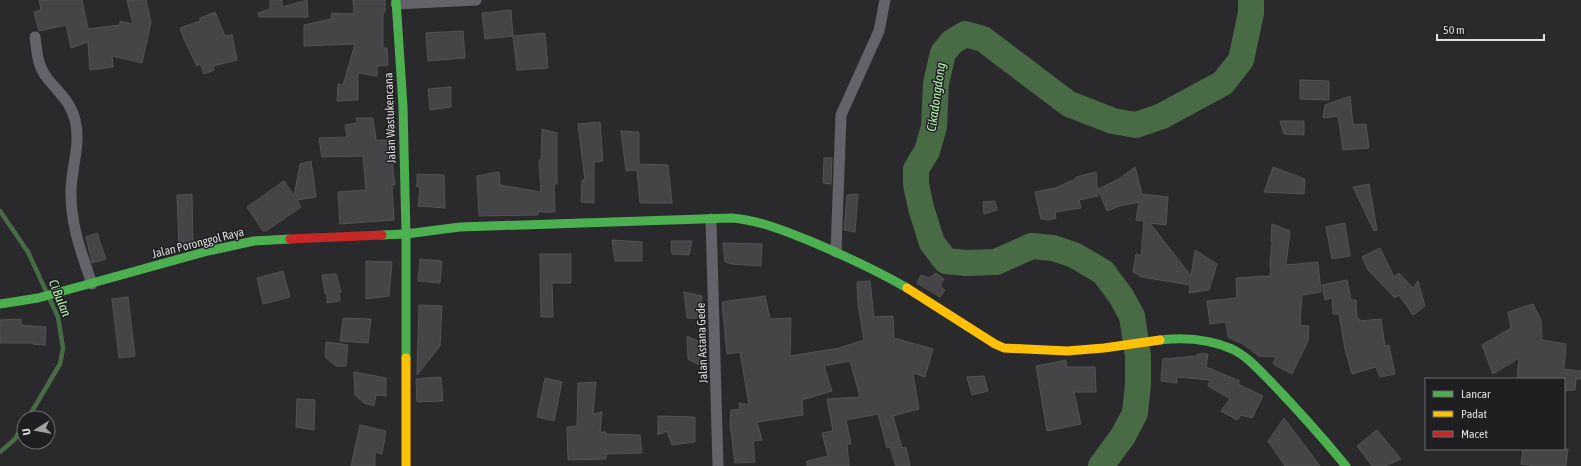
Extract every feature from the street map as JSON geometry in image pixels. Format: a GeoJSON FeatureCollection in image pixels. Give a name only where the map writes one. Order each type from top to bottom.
{"type":"FeatureCollection","features":[{"type":"Feature","properties":{"kind":"street"},"geometry":{"type":"LineString","coordinates":[[396,2],[476,0]]}},
{"type":"Feature","properties":{"kind":"street"},"geometry":{"type":"LineString","coordinates":[[836,252],[841,114],[874,42],[880,25],[885,0]]}},
{"type":"Feature","properties":{"kind":"street","name":"Jalan Wastukencana"},"geometry":{"type":"LineString","coordinates":[[396,2],[403,106],[406,234],[406,466]]}},
{"type":"Feature","properties":{"kind":"street"},"geometry":{"type":"LineString","coordinates":[[35,37],[39,64],[44,74],[64,97],[75,119],[77,146],[72,174],[72,206],[77,241],[92,284]]}},
{"type":"Feature","properties":{"kind":"street","name":"Jalan Poronggol Raya"},"geometry":{"type":"LineString","coordinates":[[0,304],[38,298],[208,251],[254,241],[406,234],[460,227],[731,218],[746,219],[790,233],[836,252],[900,284],[995,344],[1004,348],[1070,350],[1104,348],[1168,337],[1191,338],[1233,350],[1246,358],[1290,401],[1346,466]]}},
{"type":"Feature","properties":{"kind":"street","name":"Jalan Astana Gede"},"geometry":{"type":"LineString","coordinates":[[711,219],[718,466]]}},
{"type":"Feature","properties":{"kind":"building"},"geometry":{"type":"Polygon","coordinates":[[[39,0],[82,0],[88,29],[120,25],[120,21],[133,24],[127,0],[146,0],[151,22],[142,63],[112,56],[113,67],[90,70],[88,42],[71,48],[66,25],[39,31],[34,12],[41,10],[39,0]]]}},
{"type":"Feature","properties":{"kind":"building"},"geometry":{"type":"Polygon","coordinates":[[[270,0],[282,0],[282,7],[307,0],[308,17],[259,17],[258,13],[270,9],[270,0]]]}},
{"type":"Feature","properties":{"kind":"building"},"geometry":{"type":"Polygon","coordinates":[[[353,0],[385,0],[385,12],[383,12],[383,48],[387,48],[388,65],[377,66],[377,76],[358,73],[358,100],[337,101],[338,84],[343,85],[355,44],[304,46],[304,25],[331,19],[332,13],[354,14],[353,0]]]}},
{"type":"Feature","properties":{"kind":"building"},"geometry":{"type":"Polygon","coordinates":[[[511,10],[513,36],[485,39],[482,13],[511,10]]]}},
{"type":"Feature","properties":{"kind":"building"},"geometry":{"type":"Polygon","coordinates":[[[215,12],[225,36],[232,35],[237,60],[213,66],[214,70],[204,74],[200,64],[197,66],[180,28],[200,21],[200,18],[215,12]]]}},
{"type":"Feature","properties":{"kind":"building"},"geometry":{"type":"Polygon","coordinates":[[[463,31],[465,58],[428,61],[426,33],[463,31]]]}},
{"type":"Feature","properties":{"kind":"building"},"geometry":{"type":"Polygon","coordinates":[[[545,33],[548,68],[517,70],[513,36],[545,33]]]}},
{"type":"Feature","properties":{"kind":"building"},"geometry":{"type":"Polygon","coordinates":[[[1300,80],[1329,81],[1329,100],[1300,99],[1300,80]]]}},
{"type":"Feature","properties":{"kind":"building"},"geometry":{"type":"Polygon","coordinates":[[[451,87],[451,107],[430,110],[428,89],[451,87]]]}},
{"type":"Feature","properties":{"kind":"building"},"geometry":{"type":"Polygon","coordinates":[[[1350,96],[1353,125],[1366,124],[1369,148],[1343,150],[1338,116],[1323,118],[1325,105],[1350,96]]]}},
{"type":"Feature","properties":{"kind":"building"},"geometry":{"type":"Polygon","coordinates":[[[356,118],[373,118],[376,140],[393,140],[393,170],[395,185],[392,185],[394,220],[340,224],[338,192],[366,190],[363,156],[322,157],[319,138],[347,137],[345,125],[357,123],[356,118]]]}},
{"type":"Feature","properties":{"kind":"building"},"geometry":{"type":"Polygon","coordinates":[[[1280,121],[1304,121],[1304,135],[1284,134],[1280,121]]]}},
{"type":"Feature","properties":{"kind":"building"},"geometry":{"type":"Polygon","coordinates":[[[600,122],[603,161],[594,162],[594,203],[581,202],[582,180],[585,180],[578,124],[600,122]]]}},
{"type":"Feature","properties":{"kind":"building"},"geometry":{"type":"Polygon","coordinates":[[[542,129],[557,133],[557,184],[554,184],[555,212],[538,212],[538,215],[479,216],[477,176],[499,172],[500,185],[541,192],[539,160],[541,160],[542,129]]]}},
{"type":"Feature","properties":{"kind":"building"},"geometry":{"type":"Polygon","coordinates":[[[621,131],[639,132],[639,164],[668,165],[672,203],[640,203],[637,170],[626,171],[621,131]]]}},
{"type":"Feature","properties":{"kind":"building"},"geometry":{"type":"Polygon","coordinates":[[[824,158],[832,158],[831,184],[823,183],[824,158]]]}},
{"type":"Feature","properties":{"kind":"building"},"geometry":{"type":"Polygon","coordinates":[[[311,161],[316,197],[297,200],[301,207],[266,231],[263,231],[247,207],[284,181],[294,196],[300,164],[311,161]]]}},
{"type":"Feature","properties":{"kind":"building"},"geometry":{"type":"Polygon","coordinates":[[[1135,167],[1142,194],[1168,197],[1166,225],[1150,223],[1191,276],[1195,250],[1217,264],[1209,290],[1189,293],[1190,285],[1142,277],[1133,272],[1136,254],[1141,256],[1144,221],[1136,220],[1139,202],[1120,206],[1107,211],[1098,189],[1119,179],[1135,167]]]}},
{"type":"Feature","properties":{"kind":"building"},"geometry":{"type":"Polygon","coordinates":[[[1273,167],[1305,179],[1304,194],[1264,192],[1273,167]]]}},
{"type":"Feature","properties":{"kind":"building"},"geometry":{"type":"Polygon","coordinates":[[[1096,172],[1098,196],[1079,200],[1081,208],[1055,212],[1056,218],[1049,220],[1041,219],[1035,192],[1055,188],[1076,179],[1076,177],[1096,172]]]}},
{"type":"Feature","properties":{"kind":"building"},"geometry":{"type":"Polygon","coordinates":[[[417,174],[444,175],[445,208],[418,206],[420,187],[417,187],[417,174]]]}},
{"type":"Feature","properties":{"kind":"building"},"geometry":{"type":"Polygon","coordinates":[[[1369,184],[1377,230],[1374,231],[1353,187],[1369,184]]]}},
{"type":"Feature","properties":{"kind":"building"},"geometry":{"type":"Polygon","coordinates":[[[192,194],[193,245],[179,247],[177,195],[192,194]]]}},
{"type":"Feature","properties":{"kind":"building"},"geometry":{"type":"Polygon","coordinates":[[[858,194],[855,232],[844,230],[847,195],[858,194]]]}},
{"type":"Feature","properties":{"kind":"building"},"geometry":{"type":"Polygon","coordinates":[[[995,201],[997,210],[984,214],[983,202],[995,201]]]}},
{"type":"Feature","properties":{"kind":"building"},"geometry":{"type":"Polygon","coordinates":[[[1345,223],[1350,256],[1332,259],[1326,227],[1345,223]]]}},
{"type":"Feature","properties":{"kind":"building"},"geometry":{"type":"Polygon","coordinates":[[[1272,224],[1290,231],[1286,265],[1318,262],[1321,292],[1302,295],[1300,325],[1309,326],[1308,341],[1292,374],[1273,364],[1276,357],[1259,356],[1243,344],[1228,337],[1226,322],[1210,324],[1207,301],[1237,298],[1236,278],[1269,277],[1269,275],[1271,275],[1272,224]]]}},
{"type":"Feature","properties":{"kind":"building"},"geometry":{"type":"Polygon","coordinates":[[[97,233],[106,259],[92,263],[86,237],[97,233]]]}},
{"type":"Feature","properties":{"kind":"building"},"geometry":{"type":"Polygon","coordinates":[[[612,240],[642,242],[642,261],[615,261],[612,240]]]}},
{"type":"Feature","properties":{"kind":"building"},"geometry":{"type":"Polygon","coordinates":[[[671,241],[692,241],[689,255],[672,254],[671,241]]]}},
{"type":"Feature","properties":{"kind":"building"},"geometry":{"type":"Polygon","coordinates":[[[723,243],[762,244],[761,266],[732,264],[725,262],[723,243]]]}},
{"type":"Feature","properties":{"kind":"building"},"geometry":{"type":"Polygon","coordinates":[[[1380,248],[1394,277],[1399,273],[1413,288],[1418,281],[1425,306],[1413,315],[1399,295],[1395,298],[1368,270],[1362,257],[1380,248]]]}},
{"type":"Feature","properties":{"kind":"building"},"geometry":{"type":"Polygon","coordinates":[[[540,254],[571,254],[571,283],[552,283],[553,317],[541,317],[540,254]]]}},
{"type":"Feature","properties":{"kind":"building"},"geometry":{"type":"Polygon","coordinates":[[[420,259],[442,261],[440,283],[418,281],[420,259]]]}},
{"type":"Feature","properties":{"kind":"building"},"geometry":{"type":"Polygon","coordinates":[[[366,261],[392,262],[389,296],[366,299],[366,261]]]}},
{"type":"Feature","properties":{"kind":"building"},"geometry":{"type":"Polygon","coordinates":[[[283,271],[290,297],[263,304],[257,278],[283,271]]]}},
{"type":"Feature","properties":{"kind":"building"},"geometry":{"type":"Polygon","coordinates":[[[936,273],[944,279],[940,286],[945,290],[940,297],[917,283],[921,275],[929,278],[936,273]]]}},
{"type":"Feature","properties":{"kind":"building"},"geometry":{"type":"Polygon","coordinates":[[[336,274],[341,292],[339,293],[340,301],[327,303],[327,293],[325,294],[322,275],[336,274]]]}},
{"type":"Feature","properties":{"kind":"building"},"geometry":{"type":"Polygon","coordinates":[[[1347,280],[1351,300],[1356,300],[1357,319],[1359,318],[1359,321],[1381,319],[1385,346],[1389,345],[1395,374],[1380,377],[1376,367],[1352,374],[1345,349],[1339,314],[1333,314],[1332,298],[1325,300],[1322,285],[1347,280]]]}},
{"type":"Feature","properties":{"kind":"building"},"geometry":{"type":"Polygon","coordinates":[[[870,281],[874,317],[893,316],[894,338],[933,349],[925,377],[913,373],[919,409],[893,416],[902,448],[906,447],[910,466],[896,466],[890,447],[887,448],[878,414],[846,420],[851,444],[847,444],[849,466],[807,466],[807,461],[828,456],[822,433],[833,431],[827,399],[860,397],[850,361],[824,366],[832,391],[802,400],[803,415],[757,422],[762,440],[753,441],[755,462],[735,463],[730,424],[731,410],[740,409],[739,403],[749,405],[740,352],[727,354],[722,302],[765,296],[770,319],[791,318],[790,356],[839,348],[864,340],[858,304],[857,282],[870,281]]]}},
{"type":"Feature","properties":{"kind":"building"},"geometry":{"type":"Polygon","coordinates":[[[684,292],[702,296],[701,318],[687,318],[684,292]]]}},
{"type":"Feature","properties":{"kind":"building"},"geometry":{"type":"Polygon","coordinates":[[[128,297],[135,356],[119,358],[112,299],[128,297]]]}},
{"type":"Feature","properties":{"kind":"building"},"geometry":{"type":"Polygon","coordinates":[[[1533,304],[1541,320],[1542,340],[1566,344],[1564,369],[1581,371],[1581,379],[1576,379],[1575,390],[1565,391],[1565,378],[1517,378],[1519,358],[1493,374],[1482,345],[1511,328],[1508,312],[1533,304]]]}},
{"type":"Feature","properties":{"kind":"building"},"geometry":{"type":"Polygon","coordinates":[[[419,305],[442,306],[440,346],[417,375],[419,305]]]}},
{"type":"Feature","properties":{"kind":"building"},"geometry":{"type":"Polygon","coordinates":[[[343,318],[371,319],[368,343],[340,341],[343,318]]]}},
{"type":"Feature","properties":{"kind":"building"},"geometry":{"type":"Polygon","coordinates":[[[21,319],[21,325],[46,327],[45,345],[33,344],[34,343],[0,343],[0,320],[21,319]]]}},
{"type":"Feature","properties":{"kind":"building"},"geometry":{"type":"Polygon","coordinates":[[[687,336],[700,342],[699,365],[688,359],[687,336]]]}},
{"type":"Feature","properties":{"kind":"building"},"geometry":{"type":"Polygon","coordinates":[[[326,342],[348,345],[346,366],[336,366],[325,357],[326,342]]]}},
{"type":"Feature","properties":{"kind":"building"},"geometry":{"type":"Polygon","coordinates":[[[1197,354],[1208,354],[1206,367],[1240,381],[1238,384],[1263,396],[1252,418],[1241,415],[1237,420],[1221,411],[1230,399],[1208,386],[1210,380],[1177,377],[1177,383],[1161,381],[1163,359],[1197,356],[1197,354]]]}},
{"type":"Feature","properties":{"kind":"building"},"geometry":{"type":"Polygon","coordinates":[[[1066,360],[1067,367],[1095,367],[1096,392],[1074,392],[1081,424],[1047,431],[1036,366],[1066,360]]]}},
{"type":"Feature","properties":{"kind":"building"},"geometry":{"type":"Polygon","coordinates":[[[354,372],[386,378],[386,396],[376,395],[374,406],[364,403],[355,395],[354,372]]]}},
{"type":"Feature","properties":{"kind":"building"},"geometry":{"type":"Polygon","coordinates":[[[984,376],[988,391],[972,395],[967,377],[984,376]]]}},
{"type":"Feature","properties":{"kind":"building"},"geometry":{"type":"Polygon","coordinates":[[[441,377],[443,401],[417,402],[416,379],[441,377]]]}},
{"type":"Feature","properties":{"kind":"building"},"geometry":{"type":"Polygon","coordinates":[[[545,378],[562,382],[554,421],[537,417],[545,378]]]}},
{"type":"Feature","properties":{"kind":"building"},"geometry":{"type":"Polygon","coordinates":[[[596,382],[593,414],[602,412],[600,432],[606,432],[606,434],[640,435],[642,453],[606,454],[606,459],[568,460],[567,427],[577,426],[578,383],[596,382]]]}},
{"type":"Feature","properties":{"kind":"building"},"geometry":{"type":"Polygon","coordinates":[[[297,399],[315,400],[314,430],[296,427],[297,399]]]}},
{"type":"Feature","properties":{"kind":"building"},"geometry":{"type":"Polygon","coordinates":[[[658,416],[695,417],[695,442],[672,445],[667,431],[658,435],[658,416]]]}},
{"type":"Feature","properties":{"kind":"building"},"geometry":{"type":"Polygon","coordinates":[[[1284,418],[1320,466],[1285,466],[1268,441],[1284,418]]]}},
{"type":"Feature","properties":{"kind":"building"},"geometry":{"type":"Polygon","coordinates":[[[360,425],[386,431],[382,454],[375,452],[375,466],[351,466],[360,425]]]}},
{"type":"Feature","properties":{"kind":"building"},"geometry":{"type":"Polygon","coordinates":[[[1377,430],[1401,459],[1385,466],[1372,466],[1357,446],[1377,430]]]}},
{"type":"Feature","properties":{"kind":"building"},"geometry":{"type":"Polygon","coordinates":[[[1568,449],[1566,466],[1535,466],[1521,464],[1523,450],[1568,449]]]}},
{"type":"Feature","properties":{"kind":"waterway","name":"Cikadongdong"},"geometry":{"type":"LineString","coordinates":[[1101,466],[1123,436],[1135,413],[1138,384],[1138,356],[1132,316],[1121,296],[1103,272],[1074,255],[1053,248],[1032,246],[996,262],[966,263],[946,261],[932,243],[921,208],[916,184],[916,169],[927,151],[934,127],[936,83],[943,53],[952,42],[965,34],[983,39],[1069,104],[1113,121],[1136,125],[1162,116],[1223,83],[1241,60],[1251,13],[1251,0]]}},
{"type":"Feature","properties":{"kind":"waterway","name":"Ci Bulan"},"geometry":{"type":"LineString","coordinates":[[0,211],[28,252],[58,317],[63,348],[60,364],[33,410]]}},
{"type":"Feature","properties":{"kind":"waterway","name":"Ci Bulan"},"geometry":{"type":"LineString","coordinates":[[0,452],[16,437]]}},
{"type":"Feature","properties":{"kind":"traffic: fast"},"geometry":{"type":"LineString","coordinates":[[396,0],[403,106],[406,234],[406,358]]}},
{"type":"Feature","properties":{"kind":"traffic: fast"},"geometry":{"type":"LineString","coordinates":[[382,235],[406,234],[460,227],[731,218],[741,219],[752,221],[801,237],[859,263],[907,288]]}},
{"type":"Feature","properties":{"kind":"traffic: fast"},"geometry":{"type":"LineString","coordinates":[[0,304],[38,298],[208,251],[254,241],[290,239]]}},
{"type":"Feature","properties":{"kind":"traffic: fast"},"geometry":{"type":"LineString","coordinates":[[1160,340],[1188,339],[1206,341],[1232,349],[1243,355],[1290,402],[1346,466]]}},
{"type":"Feature","properties":{"kind":"traffic: slow"},"geometry":{"type":"LineString","coordinates":[[907,288],[995,344],[1004,348],[1067,351],[1104,348],[1160,340]]}},
{"type":"Feature","properties":{"kind":"traffic: slow"},"geometry":{"type":"LineString","coordinates":[[406,358],[406,466]]}},
{"type":"Feature","properties":{"kind":"traffic: jam"},"geometry":{"type":"LineString","coordinates":[[290,239],[382,235]]}}]}
